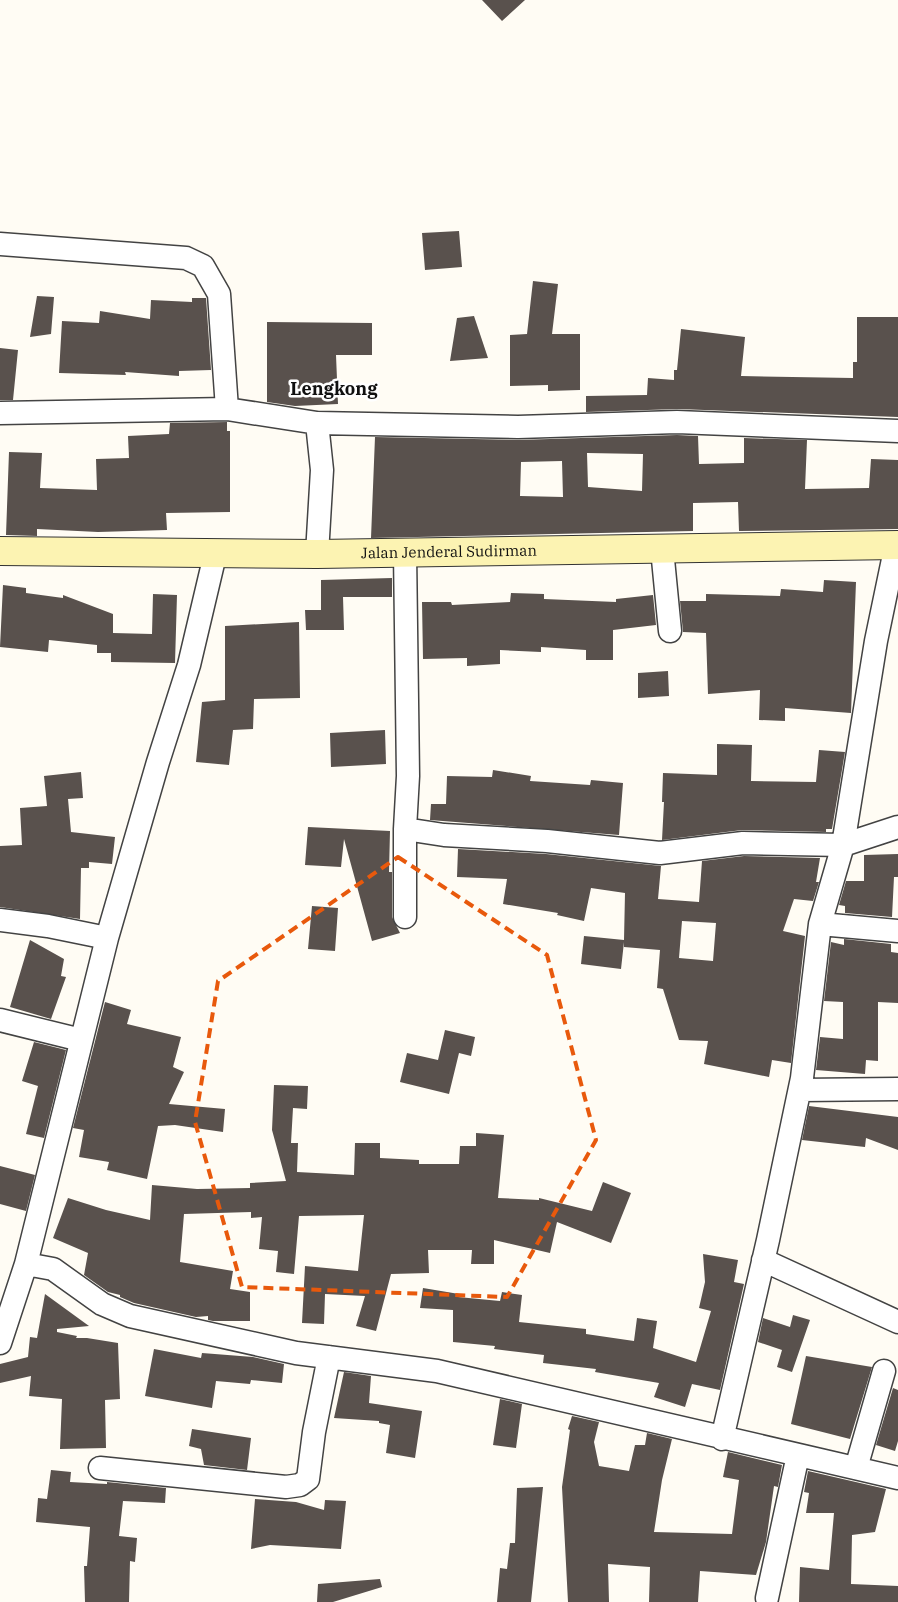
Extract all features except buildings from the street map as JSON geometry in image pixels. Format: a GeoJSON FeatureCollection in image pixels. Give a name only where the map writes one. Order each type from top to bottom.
{"type":"FeatureCollection","features":[{"type":"Feature","properties":{"kind":"main road","name":"Jalan Jenderal Sudirman"},"geometry":{"type":"LineString","coordinates":[[0,552],[215,555],[897,545]]}},
{"type":"Feature","properties":{"kind":"street"},"geometry":{"type":"LineString","coordinates":[[0,244],[186,258],[203,266],[219,294],[227,409]]}},
{"type":"Feature","properties":{"kind":"street"},"geometry":{"type":"LineString","coordinates":[[0,413],[227,409],[317,423],[518,427],[677,422],[898,430]]}},
{"type":"Feature","properties":{"kind":"street"},"geometry":{"type":"LineString","coordinates":[[317,423],[322,470],[317,554]]}},
{"type":"Feature","properties":{"kind":"street"},"geometry":{"type":"LineString","coordinates":[[722,1439],[800,1090],[820,924],[843,845],[876,641],[897,545]]}},
{"type":"Feature","properties":{"kind":"street"},"geometry":{"type":"LineString","coordinates":[[662,549],[670,632]]}},
{"type":"Feature","properties":{"kind":"street"},"geometry":{"type":"LineString","coordinates":[[405,552],[408,776],[404,829],[405,917]]}},
{"type":"Feature","properties":{"kind":"street"},"geometry":{"type":"LineString","coordinates":[[0,1343],[26,1264],[107,938],[158,762],[189,665],[215,555]]}},
{"type":"Feature","properties":{"kind":"street"},"geometry":{"type":"LineString","coordinates":[[404,829],[444,835],[547,840],[660,853],[743,843],[843,845],[898,827]]}},
{"type":"Feature","properties":{"kind":"street"},"geometry":{"type":"LineString","coordinates":[[0,920],[48,926],[107,938]]}},
{"type":"Feature","properties":{"kind":"street"},"geometry":{"type":"LineString","coordinates":[[820,924],[898,931]]}},
{"type":"Feature","properties":{"kind":"street"},"geometry":{"type":"LineString","coordinates":[[0,1020],[81,1040]]}},
{"type":"Feature","properties":{"kind":"street"},"geometry":{"type":"LineString","coordinates":[[800,1090],[898,1089]]}},
{"type":"Feature","properties":{"kind":"street"},"geometry":{"type":"LineString","coordinates":[[763,1260],[898,1322]]}},
{"type":"Feature","properties":{"kind":"street"},"geometry":{"type":"LineString","coordinates":[[26,1264],[52,1269],[102,1304],[130,1316],[296,1353],[437,1371],[722,1439],[898,1478]]}},
{"type":"Feature","properties":{"kind":"street"},"geometry":{"type":"LineString","coordinates":[[100,1468],[286,1487],[300,1485],[308,1479],[314,1432],[329,1357]]}},
{"type":"Feature","properties":{"kind":"street"},"geometry":{"type":"LineString","coordinates":[[856,1468],[884,1371]]}},
{"type":"Feature","properties":{"kind":"street"},"geometry":{"type":"LineString","coordinates":[[767,1598],[798,1456]]}},
{"type":"Feature","properties":{"kind":"highlighted area"},"geometry":{"type":"Polygon","coordinates":[[[398,857],[547,955],[596,1140],[507,1297],[242,1287],[195,1122],[218,981],[398,857]]]}},
{"type":"Feature","properties":{"kind":"district","name":"Lengkong"},"geometry":{"type":"Point","coordinates":[334,389]}}]}
